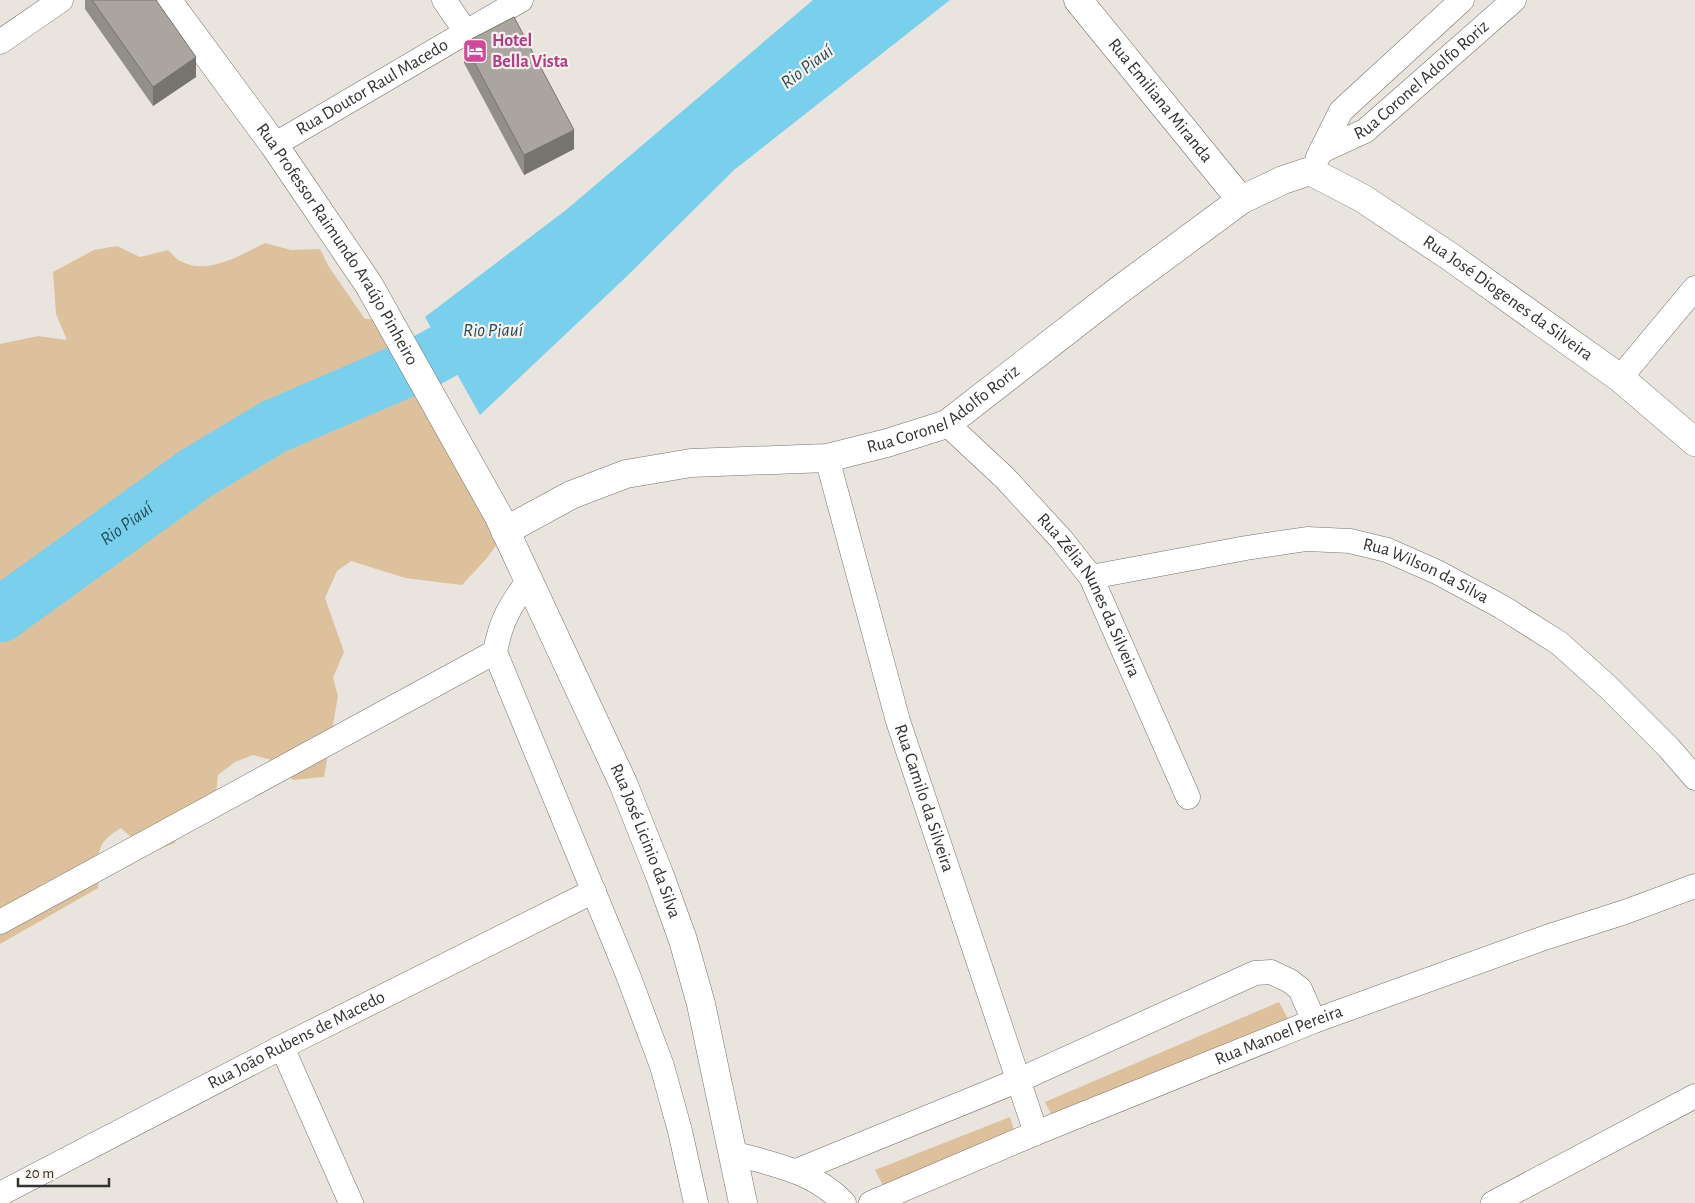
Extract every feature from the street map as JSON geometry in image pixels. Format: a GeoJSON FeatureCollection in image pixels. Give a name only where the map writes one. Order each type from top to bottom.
{"type":"FeatureCollection","features":[{"type":"Feature","properties":{"kind":"street"},"geometry":{"type":"LineString","coordinates":[[0,42],[61,0]]}},
{"type":"Feature","properties":{"kind":"street","name":"Rua Professor Raimundo Araújo Pinheiro"},"geometry":{"type":"LineString","coordinates":[[167,0],[274,145],[370,286],[490,499]]}},
{"type":"Feature","properties":{"kind":"street"},"geometry":{"type":"LineString","coordinates":[[444,0],[466,32]]}},
{"type":"Feature","properties":{"kind":"street","name":"Rua Doutor Raul Macedo"},"geometry":{"type":"LineString","coordinates":[[274,145],[520,0]]}},
{"type":"Feature","properties":{"kind":"street","name":"Rua Coronel Adolfo Roriz"},"geometry":{"type":"LineString","coordinates":[[1316,161],[1341,111],[1462,0]]}},
{"type":"Feature","properties":{"kind":"street","name":"Rua Coronel Adolfo Roriz"},"geometry":{"type":"LineString","coordinates":[[505,530],[571,495],[626,474],[691,463],[827,458],[896,441],[947,424],[1118,290],[1242,200],[1283,180],[1365,131],[1512,0]]}},
{"type":"Feature","properties":{"kind":"street","name":"Rua Emiliana Miranda"},"geometry":{"type":"LineString","coordinates":[[1087,3],[1242,200]]}},
{"type":"Feature","properties":{"kind":"street","name":"Rua José Diogenes da Silveira"},"geometry":{"type":"LineString","coordinates":[[1316,161],[1362,198],[1444,252],[1620,378],[1695,442]]}},
{"type":"Feature","properties":{"kind":"street"},"geometry":{"type":"LineString","coordinates":[[1620,378],[1695,288]]}},
{"type":"Feature","properties":{"kind":"street","name":"Rua Zélia Nunes da Silveira"},"geometry":{"type":"LineString","coordinates":[[947,424],[1005,478],[1061,539],[1091,577],[1188,797]]}},
{"type":"Feature","properties":{"kind":"street","name":"Rua Camilo da Silveira"},"geometry":{"type":"LineString","coordinates":[[827,458],[898,720],[1036,1133]]}},
{"type":"Feature","properties":{"kind":"street","name":"Rua José Licinio da Silva"},"geometry":{"type":"LineString","coordinates":[[490,499],[623,783],[680,931],[701,1004],[743,1203]]}},
{"type":"Feature","properties":{"kind":"street","name":"Rua Wilson da Silva"},"geometry":{"type":"LineString","coordinates":[[1091,577],[1246,548],[1307,539],[1350,541],[1386,550],[1437,572],[1502,607],[1559,643],[1608,687],[1669,748],[1695,778]]}},
{"type":"Feature","properties":{"kind":"street"},"geometry":{"type":"LineString","coordinates":[[528,581],[506,612],[498,631],[494,652],[594,891],[662,1066],[680,1131],[696,1203]]}},
{"type":"Feature","properties":{"kind":"street"},"geometry":{"type":"LineString","coordinates":[[0,922],[494,652]]}},
{"type":"Feature","properties":{"kind":"street","name":"Rua Manoel Pereira"},"geometry":{"type":"LineString","coordinates":[[870,1203],[1036,1133],[1314,1021],[1538,940],[1625,912],[1695,886]]}},
{"type":"Feature","properties":{"kind":"street","name":"Rua João Rubens de Macedo"},"geometry":{"type":"LineString","coordinates":[[0,1194],[282,1047],[594,891]]}},
{"type":"Feature","properties":{"kind":"street"},"geometry":{"type":"LineString","coordinates":[[796,1171],[1019,1080],[1255,973],[1271,972],[1290,981],[1300,989],[1314,1021]]}},
{"type":"Feature","properties":{"kind":"street"},"geometry":{"type":"LineString","coordinates":[[282,1047],[350,1203]]}},
{"type":"Feature","properties":{"kind":"street"},"geometry":{"type":"LineString","coordinates":[[1494,1203],[1695,1096]]}},
{"type":"Feature","properties":{"kind":"street"},"geometry":{"type":"LineString","coordinates":[[733,1154],[796,1171],[821,1183],[844,1203]]}},
{"type":"Feature","properties":{"kind":"shaded area"},"geometry":{"type":"Polygon","coordinates":[[[265,243],[291,250],[320,249],[329,267],[365,319],[396,320],[503,536],[487,558],[462,585],[405,578],[351,561],[337,571],[325,598],[344,652],[333,678],[338,696],[324,777],[293,780],[275,761],[253,755],[235,762],[218,775],[216,794],[179,823],[175,843],[149,853],[121,828],[111,835],[101,847],[98,861],[98,888],[0,944],[0,344],[38,336],[67,340],[56,314],[53,272],[94,250],[117,246],[140,257],[168,250],[180,261],[202,266],[213,265],[235,258],[265,243]]]}},
{"type":"Feature","properties":{"kind":"shaded area"},"geometry":{"type":"Polygon","coordinates":[[[1279,1002],[1292,1026],[1059,1129],[1045,1102],[1279,1002]]]}},
{"type":"Feature","properties":{"kind":"shaded area"},"geometry":{"type":"Polygon","coordinates":[[[1010,1117],[1019,1146],[889,1197],[875,1170],[1010,1117]]]}},
{"type":"Feature","properties":{"kind":"water","name":"Rio Piauí"},"geometry":{"type":"Polygon","coordinates":[[[813,0],[950,0],[734,170],[624,279],[480,415],[425,317],[566,210],[813,0]]]}},
{"type":"Feature","properties":{"kind":"building"},"geometry":{"type":"Polygon","coordinates":[[[92,0],[156,0],[196,57],[153,87],[92,0]]]}},
{"type":"Feature","properties":{"kind":"building"},"geometry":{"type":"Polygon","coordinates":[[[514,17],[574,130],[524,155],[464,43],[514,17]]]}},
{"type":"Feature","properties":{"kind":"waterway","name":"Rio Piauí"},"geometry":{"type":"LineString","coordinates":[[0,615],[195,474],[273,427],[424,362],[502,319],[509,313]]}},
{"type":"Feature","properties":{"kind":"place","name":"Hotel Bella Vista"},"geometry":{"type":"Point","coordinates":[475,51]}}]}
